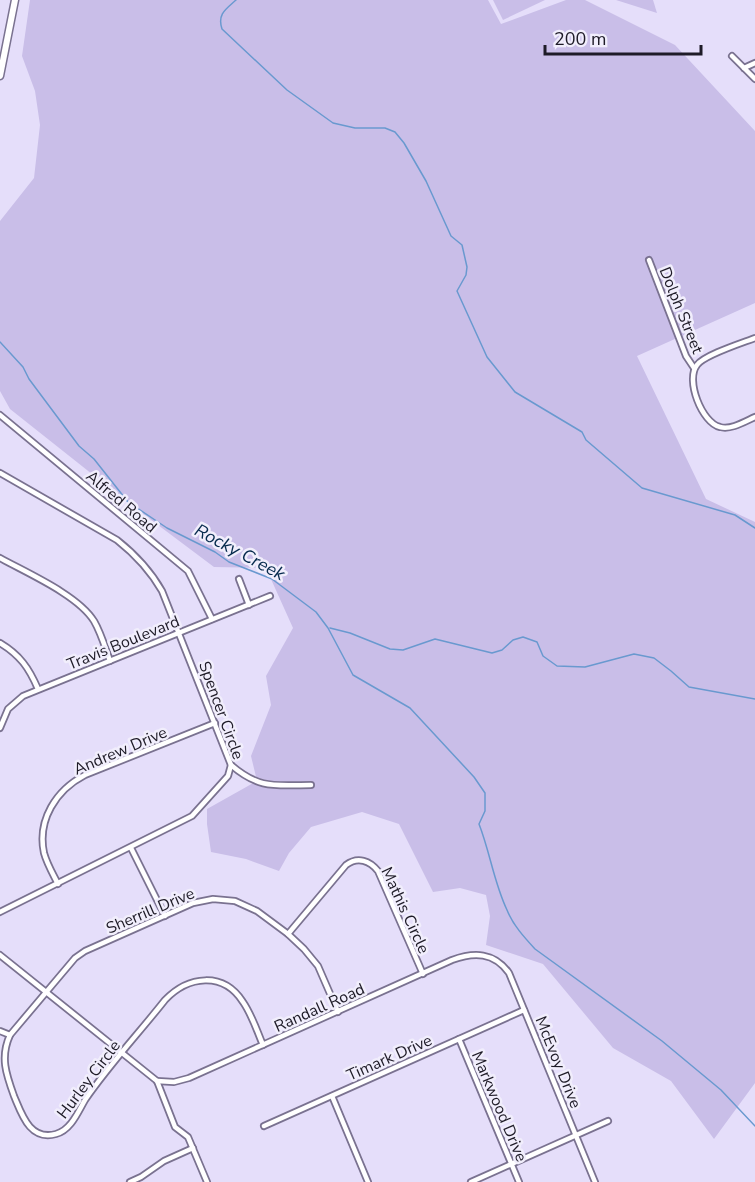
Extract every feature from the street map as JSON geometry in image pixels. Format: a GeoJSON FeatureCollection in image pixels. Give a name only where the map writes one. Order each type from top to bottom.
{"type":"FeatureCollection","features":[{"type":"Feature","properties":{"kind":"street"},"geometry":{"type":"LineString","coordinates":[[0,76],[15,0]]}},
{"type":"Feature","properties":{"kind":"street"},"geometry":{"type":"LineString","coordinates":[[732,56],[755,79]]}},
{"type":"Feature","properties":{"kind":"street"},"geometry":{"type":"LineString","coordinates":[[744,68],[755,63]]}},
{"type":"Feature","properties":{"kind":"street","name":"Dolph Street"},"geometry":{"type":"LineString","coordinates":[[649,260],[686,356],[694,369]]}},
{"type":"Feature","properties":{"kind":"street"},"geometry":{"type":"LineString","coordinates":[[755,338],[705,359],[694,369],[691,377],[693,388],[705,416],[711,423],[723,428],[755,417]]}},
{"type":"Feature","properties":{"kind":"street","name":"Alfred Road"},"geometry":{"type":"LineString","coordinates":[[0,415],[188,571],[212,619]]}},
{"type":"Feature","properties":{"kind":"street","name":"Spencer Circle"},"geometry":{"type":"LineString","coordinates":[[0,473],[117,540],[135,554],[149,570],[162,591],[231,765],[228,776],[192,816],[0,912]]}},
{"type":"Feature","properties":{"kind":"street"},"geometry":{"type":"LineString","coordinates":[[0,558],[70,598],[84,609],[95,623],[110,660]]}},
{"type":"Feature","properties":{"kind":"street"},"geometry":{"type":"LineString","coordinates":[[239,579],[249,605]]}},
{"type":"Feature","properties":{"kind":"street","name":"Travis Boulevard"},"geometry":{"type":"LineString","coordinates":[[0,728],[5,714],[17,699],[270,596]]}},
{"type":"Feature","properties":{"kind":"street"},"geometry":{"type":"LineString","coordinates":[[0,643],[13,650],[24,662],[38,689]]}},
{"type":"Feature","properties":{"kind":"street","name":"Andrew Drive"},"geometry":{"type":"LineString","coordinates":[[57,884],[44,853],[43,833],[48,814],[61,792],[85,775],[215,723]]}},
{"type":"Feature","properties":{"kind":"street"},"geometry":{"type":"LineString","coordinates":[[231,765],[249,779],[263,784],[311,784]]}},
{"type":"Feature","properties":{"kind":"street"},"geometry":{"type":"LineString","coordinates":[[131,848],[165,916]]}},
{"type":"Feature","properties":{"kind":"street","name":"Mathis Circle"},"geometry":{"type":"LineString","coordinates":[[288,934],[346,865],[363,860],[378,871],[423,974]]}},
{"type":"Feature","properties":{"kind":"street","name":"Sherrill Drive"},"geometry":{"type":"LineString","coordinates":[[46,993],[80,955],[202,900],[224,899],[249,907],[288,934],[318,966],[338,1012]]}},
{"type":"Feature","properties":{"kind":"street"},"geometry":{"type":"LineString","coordinates":[[0,955],[157,1081],[175,1127],[188,1137],[207,1182]]}},
{"type":"Feature","properties":{"kind":"street","name":"Randall Road"},"geometry":{"type":"LineString","coordinates":[[157,1081],[168,1083],[180,1081],[467,955],[491,957]]}},
{"type":"Feature","properties":{"kind":"street","name":"McEvoy Drive"},"geometry":{"type":"LineString","coordinates":[[491,957],[509,973],[596,1182]]}},
{"type":"Feature","properties":{"kind":"street","name":"Hurley Circle"},"geometry":{"type":"LineString","coordinates":[[46,993],[10,1035],[6,1042],[2,1063],[24,1121],[35,1132],[47,1135],[59,1133],[70,1125],[91,1093],[122,1054],[174,991],[186,984],[206,980],[225,986],[240,997],[263,1045]]}},
{"type":"Feature","properties":{"kind":"street","name":"Timark Drive"},"geometry":{"type":"LineString","coordinates":[[264,1126],[525,1010]]}},
{"type":"Feature","properties":{"kind":"street"},"geometry":{"type":"LineString","coordinates":[[0,1031],[10,1035]]}},
{"type":"Feature","properties":{"kind":"street"},"geometry":{"type":"LineString","coordinates":[[0,1039],[6,1042]]}},
{"type":"Feature","properties":{"kind":"street","name":"Markwood Drive"},"geometry":{"type":"LineString","coordinates":[[459,1039],[519,1182]]}},
{"type":"Feature","properties":{"kind":"street"},"geometry":{"type":"LineString","coordinates":[[332,1096],[368,1182]]}},
{"type":"Feature","properties":{"kind":"street"},"geometry":{"type":"LineString","coordinates":[[471,1182],[608,1121]]}},
{"type":"Feature","properties":{"kind":"street"},"geometry":{"type":"LineString","coordinates":[[130,1182],[137,1180],[164,1161],[193,1148]]}},
{"type":"Feature","properties":{"kind":"shaded area"},"geometry":{"type":"Polygon","coordinates":[[[30,0],[488,0],[501,24],[566,0],[585,0],[675,45],[755,131],[755,303],[637,356],[706,499],[755,522],[755,1083],[714,1139],[671,1081],[613,1048],[543,964],[486,945],[490,916],[486,895],[460,888],[433,892],[399,824],[362,812],[311,827],[289,853],[279,871],[246,859],[211,852],[207,809],[257,781],[251,756],[271,705],[266,676],[293,628],[266,568],[214,567],[10,409],[0,391],[0,221],[34,178],[40,125],[35,91],[22,56],[30,0]]]}},
{"type":"Feature","properties":{"kind":"shaded area"},"geometry":{"type":"Polygon","coordinates":[[[493,0],[545,0],[503,20],[493,0]]]}},
{"type":"Feature","properties":{"kind":"shaded area"},"geometry":{"type":"Polygon","coordinates":[[[616,0],[653,0],[657,13],[616,0]]]}},
{"type":"Feature","properties":{"kind":"waterway"},"geometry":{"type":"LineString","coordinates":[[236,0],[222,16],[222,29],[287,90],[333,123],[355,128],[385,128],[395,132],[404,143],[426,181],[451,236],[462,245],[467,267],[466,275],[457,291],[487,357],[515,392],[582,432],[586,440],[642,488],[735,515],[755,528]]}},
{"type":"Feature","properties":{"kind":"waterway"},"geometry":{"type":"LineString","coordinates":[[0,342],[23,367],[29,379],[79,446],[94,459],[128,502],[167,528],[215,552],[229,562],[272,579],[316,612],[328,628],[353,675],[410,708],[474,777],[485,793],[485,811],[479,824],[503,900],[512,921],[523,935],[535,949],[662,1041],[721,1090],[755,1126]]}},
{"type":"Feature","properties":{"kind":"waterway","name":"Rocky Creek"},"geometry":{"type":"LineString","coordinates":[[330,628],[350,633],[390,649],[403,650],[435,639],[492,653],[502,650],[513,640],[523,637],[537,642],[543,656],[557,666],[585,667],[634,654],[654,658],[689,687],[755,699]]}}]}
